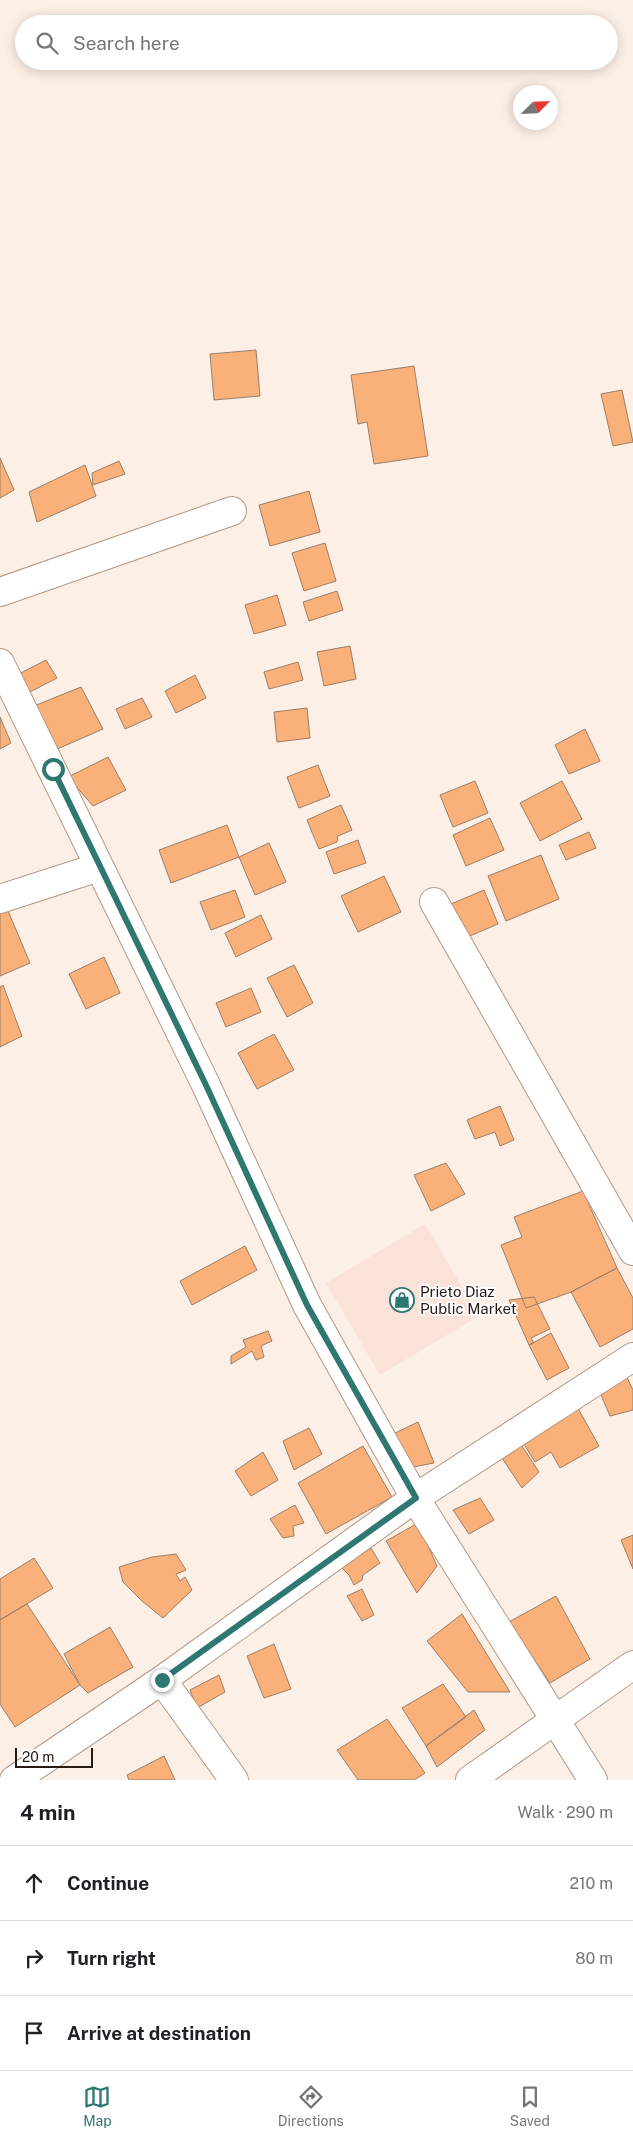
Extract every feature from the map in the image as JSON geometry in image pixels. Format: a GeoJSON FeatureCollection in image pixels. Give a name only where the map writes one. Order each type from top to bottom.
{"type":"FeatureCollection","features":[{"type":"Feature","properties":{"kind":"street"},"geometry":{"type":"LineString","coordinates":[[0,592],[232,511]]}},
{"type":"Feature","properties":{"kind":"street"},"geometry":{"type":"LineString","coordinates":[[0,663],[205,1083],[307,1305],[416,1498],[593,1780]]}},
{"type":"Feature","properties":{"kind":"street"},"geometry":{"type":"LineString","coordinates":[[0,899],[99,867]]}},
{"type":"Feature","properties":{"kind":"street"},"geometry":{"type":"LineString","coordinates":[[434,902],[633,1251]]}},
{"type":"Feature","properties":{"kind":"street"},"geometry":{"type":"LineString","coordinates":[[14,1780],[162,1680],[416,1498],[633,1357]]}},
{"type":"Feature","properties":{"kind":"street"},"geometry":{"type":"LineString","coordinates":[[470,1780],[633,1666]]}},
{"type":"Feature","properties":{"kind":"street"},"geometry":{"type":"LineString","coordinates":[[162,1680],[234,1780]]}},
{"type":"Feature","properties":{"kind":"shaded area","name":"Prieto Diaz Public Market"},"geometry":{"type":"Polygon","coordinates":[[[425,1224],[479,1316],[380,1375],[326,1283],[425,1224]]]}},
{"type":"Feature","properties":{"kind":"building"},"geometry":{"type":"Polygon","coordinates":[[[256,350],[260,396],[214,400],[210,354],[256,350]]]}},
{"type":"Feature","properties":{"kind":"building"},"geometry":{"type":"Polygon","coordinates":[[[414,366],[428,456],[374,464],[367,422],[358,424],[351,375],[414,366]]]}},
{"type":"Feature","properties":{"kind":"building"},"geometry":{"type":"Polygon","coordinates":[[[622,390],[633,442],[613,446],[601,394],[622,390]]]}},
{"type":"Feature","properties":{"kind":"building"},"geometry":{"type":"Polygon","coordinates":[[[0,458],[14,490],[0,498],[0,458]]]}},
{"type":"Feature","properties":{"kind":"building"},"geometry":{"type":"Polygon","coordinates":[[[119,461],[125,474],[93,485],[92,473],[119,461]]]}},
{"type":"Feature","properties":{"kind":"building"},"geometry":{"type":"Polygon","coordinates":[[[85,465],[96,496],[37,522],[29,492],[85,465]]]}},
{"type":"Feature","properties":{"kind":"building"},"geometry":{"type":"Polygon","coordinates":[[[309,491],[320,532],[270,546],[259,505],[309,491]]]}},
{"type":"Feature","properties":{"kind":"building"},"geometry":{"type":"Polygon","coordinates":[[[325,543],[336,581],[304,591],[292,553],[325,543]]]}},
{"type":"Feature","properties":{"kind":"building"},"geometry":{"type":"Polygon","coordinates":[[[337,591],[343,610],[309,621],[303,602],[337,591]]]}},
{"type":"Feature","properties":{"kind":"building"},"geometry":{"type":"Polygon","coordinates":[[[277,595],[286,625],[254,634],[245,605],[277,595]]]}},
{"type":"Feature","properties":{"kind":"building"},"geometry":{"type":"Polygon","coordinates":[[[350,646],[356,679],[324,686],[317,652],[350,646]]]}},
{"type":"Feature","properties":{"kind":"building"},"geometry":{"type":"Polygon","coordinates":[[[46,660],[57,678],[26,694],[17,675],[46,660]]]}},
{"type":"Feature","properties":{"kind":"building"},"geometry":{"type":"Polygon","coordinates":[[[298,662],[303,680],[269,689],[264,672],[298,662]]]}},
{"type":"Feature","properties":{"kind":"building"},"geometry":{"type":"Polygon","coordinates":[[[195,675],[206,698],[176,713],[165,691],[195,675]]]}},
{"type":"Feature","properties":{"kind":"building"},"geometry":{"type":"Polygon","coordinates":[[[81,687],[103,729],[55,750],[34,706],[81,687]]]}},
{"type":"Feature","properties":{"kind":"building"},"geometry":{"type":"Polygon","coordinates":[[[142,698],[152,717],[125,729],[116,709],[142,698]]]}},
{"type":"Feature","properties":{"kind":"building"},"geometry":{"type":"Polygon","coordinates":[[[307,708],[310,738],[277,742],[274,712],[307,708]]]}},
{"type":"Feature","properties":{"kind":"building"},"geometry":{"type":"Polygon","coordinates":[[[0,717],[11,743],[0,749],[0,717]]]}},
{"type":"Feature","properties":{"kind":"building"},"geometry":{"type":"Polygon","coordinates":[[[585,729],[600,761],[569,774],[555,745],[585,729]]]}},
{"type":"Feature","properties":{"kind":"building"},"geometry":{"type":"Polygon","coordinates":[[[108,757],[126,790],[93,806],[68,777],[108,757]]]}},
{"type":"Feature","properties":{"kind":"building"},"geometry":{"type":"Polygon","coordinates":[[[318,765],[330,796],[299,808],[287,777],[318,765]]]}},
{"type":"Feature","properties":{"kind":"building"},"geometry":{"type":"Polygon","coordinates":[[[475,781],[488,813],[453,827],[440,795],[475,781]]]}},
{"type":"Feature","properties":{"kind":"building"},"geometry":{"type":"Polygon","coordinates":[[[562,781],[582,819],[540,841],[520,803],[562,781]]]}},
{"type":"Feature","properties":{"kind":"building"},"geometry":{"type":"Polygon","coordinates":[[[341,805],[352,830],[338,836],[337,842],[319,849],[307,820],[341,805]]]}},
{"type":"Feature","properties":{"kind":"building"},"geometry":{"type":"Polygon","coordinates":[[[490,818],[504,850],[466,866],[453,835],[490,818]]]}},
{"type":"Feature","properties":{"kind":"building"},"geometry":{"type":"Polygon","coordinates":[[[227,825],[239,857],[171,883],[159,850],[227,825]]]}},
{"type":"Feature","properties":{"kind":"building"},"geometry":{"type":"Polygon","coordinates":[[[589,832],[596,848],[566,860],[559,845],[589,832]]]}},
{"type":"Feature","properties":{"kind":"building"},"geometry":{"type":"Polygon","coordinates":[[[358,840],[366,863],[334,874],[326,852],[358,840]]]}},
{"type":"Feature","properties":{"kind":"building"},"geometry":{"type":"Polygon","coordinates":[[[269,843],[286,882],[255,895],[239,857],[269,843]]]}},
{"type":"Feature","properties":{"kind":"building"},"geometry":{"type":"Polygon","coordinates":[[[541,855],[559,899],[506,921],[488,876],[541,855]]]}},
{"type":"Feature","properties":{"kind":"building"},"geometry":{"type":"Polygon","coordinates":[[[384,876],[401,912],[358,932],[341,896],[384,876]]]}},
{"type":"Feature","properties":{"kind":"building"},"geometry":{"type":"Polygon","coordinates":[[[235,890],[245,917],[211,930],[200,902],[235,890]]]}},
{"type":"Feature","properties":{"kind":"building"},"geometry":{"type":"Polygon","coordinates":[[[484,890],[498,924],[465,938],[451,904],[484,890]]]}},
{"type":"Feature","properties":{"kind":"building"},"geometry":{"type":"Polygon","coordinates":[[[6,906],[30,963],[0,976],[0,908],[6,906]]]}},
{"type":"Feature","properties":{"kind":"building"},"geometry":{"type":"Polygon","coordinates":[[[261,915],[272,939],[236,957],[225,933],[261,915]]]}},
{"type":"Feature","properties":{"kind":"building"},"geometry":{"type":"Polygon","coordinates":[[[104,957],[120,993],[86,1009],[69,974],[104,957]]]}},
{"type":"Feature","properties":{"kind":"building"},"geometry":{"type":"Polygon","coordinates":[[[294,965],[313,1003],[287,1017],[267,978],[294,965]]]}},
{"type":"Feature","properties":{"kind":"building"},"geometry":{"type":"Polygon","coordinates":[[[3,985],[22,1036],[0,1047],[0,987],[3,985]]]}},
{"type":"Feature","properties":{"kind":"building"},"geometry":{"type":"Polygon","coordinates":[[[251,988],[261,1012],[226,1027],[216,1003],[251,988]]]}},
{"type":"Feature","properties":{"kind":"building"},"geometry":{"type":"Polygon","coordinates":[[[274,1034],[294,1070],[257,1089],[238,1053],[274,1034]]]}},
{"type":"Feature","properties":{"kind":"building"},"geometry":{"type":"Polygon","coordinates":[[[500,1106],[514,1140],[500,1146],[495,1132],[475,1139],[467,1120],[500,1106]]]}},
{"type":"Feature","properties":{"kind":"building"},"geometry":{"type":"Polygon","coordinates":[[[446,1163],[465,1194],[431,1211],[414,1175],[446,1163]]]}},
{"type":"Feature","properties":{"kind":"building"},"geometry":{"type":"Polygon","coordinates":[[[583,1191],[617,1268],[571,1292],[526,1308],[501,1245],[522,1237],[514,1217],[583,1191]]]}},
{"type":"Feature","properties":{"kind":"building"},"geometry":{"type":"Polygon","coordinates":[[[245,1246],[257,1270],[192,1305],[180,1281],[245,1246]]]}},
{"type":"Feature","properties":{"kind":"building"},"geometry":{"type":"Polygon","coordinates":[[[617,1268],[633,1298],[633,1329],[600,1347],[571,1292],[617,1268]]]}},
{"type":"Feature","properties":{"kind":"building"},"geometry":{"type":"Polygon","coordinates":[[[534,1297],[550,1329],[531,1338],[534,1343],[529,1345],[509,1300],[534,1297]]]}},
{"type":"Feature","properties":{"kind":"building"},"geometry":{"type":"Polygon","coordinates":[[[268,1331],[272,1341],[261,1346],[264,1357],[256,1360],[252,1351],[231,1364],[231,1356],[246,1347],[243,1340],[268,1331]]]}},
{"type":"Feature","properties":{"kind":"building"},"geometry":{"type":"Polygon","coordinates":[[[551,1333],[569,1368],[547,1380],[529,1345],[551,1333]]]}},
{"type":"Feature","properties":{"kind":"building"},"geometry":{"type":"Polygon","coordinates":[[[624,1371],[633,1390],[633,1410],[610,1416],[596,1383],[624,1371]]]}},
{"type":"Feature","properties":{"kind":"building"},"geometry":{"type":"Polygon","coordinates":[[[575,1403],[599,1446],[560,1468],[551,1452],[535,1462],[519,1436],[575,1403]]]}},
{"type":"Feature","properties":{"kind":"building"},"geometry":{"type":"Polygon","coordinates":[[[418,1422],[434,1463],[413,1467],[391,1435],[418,1422]]]}},
{"type":"Feature","properties":{"kind":"building"},"geometry":{"type":"Polygon","coordinates":[[[309,1428],[322,1454],[294,1470],[283,1441],[309,1428]]]}},
{"type":"Feature","properties":{"kind":"building"},"geometry":{"type":"Polygon","coordinates":[[[520,1443],[539,1472],[522,1488],[502,1458],[520,1443]]]}},
{"type":"Feature","properties":{"kind":"building"},"geometry":{"type":"Polygon","coordinates":[[[363,1446],[392,1497],[326,1534],[298,1483],[363,1446]]]}},
{"type":"Feature","properties":{"kind":"building"},"geometry":{"type":"Polygon","coordinates":[[[263,1452],[278,1480],[251,1496],[235,1471],[263,1452]]]}},
{"type":"Feature","properties":{"kind":"building"},"geometry":{"type":"Polygon","coordinates":[[[480,1498],[494,1520],[469,1534],[453,1510],[480,1498]]]}},
{"type":"Feature","properties":{"kind":"building"},"geometry":{"type":"Polygon","coordinates":[[[295,1505],[304,1523],[293,1526],[294,1536],[283,1538],[270,1519],[295,1505]]]}},
{"type":"Feature","properties":{"kind":"building"},"geometry":{"type":"Polygon","coordinates":[[[418,1523],[437,1566],[417,1593],[386,1541],[418,1523]]]}},
{"type":"Feature","properties":{"kind":"building"},"geometry":{"type":"Polygon","coordinates":[[[633,1535],[633,1569],[621,1540],[633,1535]]]}},
{"type":"Feature","properties":{"kind":"building"},"geometry":{"type":"Polygon","coordinates":[[[371,1548],[380,1563],[363,1575],[362,1580],[354,1585],[349,1575],[341,1567],[371,1548]]]}},
{"type":"Feature","properties":{"kind":"building"},"geometry":{"type":"Polygon","coordinates":[[[176,1554],[186,1570],[176,1574],[180,1581],[185,1577],[192,1590],[163,1618],[123,1582],[119,1567],[152,1557],[176,1554]]]}},
{"type":"Feature","properties":{"kind":"building"},"geometry":{"type":"Polygon","coordinates":[[[34,1558],[53,1588],[0,1620],[0,1579],[34,1558]]]}},
{"type":"Feature","properties":{"kind":"building"},"geometry":{"type":"Polygon","coordinates":[[[362,1589],[374,1615],[362,1621],[347,1596],[362,1589]]]}},
{"type":"Feature","properties":{"kind":"building"},"geometry":{"type":"Polygon","coordinates":[[[556,1596],[590,1659],[550,1683],[509,1622],[556,1596]]]}},
{"type":"Feature","properties":{"kind":"building"},"geometry":{"type":"Polygon","coordinates":[[[27,1604],[80,1685],[15,1727],[0,1704],[0,1620],[27,1604]]]}},
{"type":"Feature","properties":{"kind":"building"},"geometry":{"type":"Polygon","coordinates":[[[462,1614],[510,1692],[468,1692],[427,1641],[462,1614]]]}},
{"type":"Feature","properties":{"kind":"building"},"geometry":{"type":"Polygon","coordinates":[[[110,1627],[133,1667],[88,1693],[80,1685],[64,1654],[110,1627]]]}},
{"type":"Feature","properties":{"kind":"building"},"geometry":{"type":"Polygon","coordinates":[[[274,1644],[291,1689],[264,1698],[247,1656],[274,1644]]]}},
{"type":"Feature","properties":{"kind":"building"},"geometry":{"type":"Polygon","coordinates":[[[219,1675],[225,1692],[197,1708],[190,1690],[219,1675]]]}},
{"type":"Feature","properties":{"kind":"building"},"geometry":{"type":"Polygon","coordinates":[[[443,1684],[466,1717],[426,1746],[402,1708],[443,1684]]]}},
{"type":"Feature","properties":{"kind":"building"},"geometry":{"type":"Polygon","coordinates":[[[474,1710],[485,1730],[437,1767],[426,1746],[474,1710]]]}},
{"type":"Feature","properties":{"kind":"building"},"geometry":{"type":"Polygon","coordinates":[[[387,1719],[425,1773],[414,1780],[358,1780],[337,1750],[387,1719]]]}},
{"type":"Feature","properties":{"kind":"building"},"geometry":{"type":"Polygon","coordinates":[[[164,1756],[175,1780],[129,1780],[127,1775],[164,1756]]]}},
{"type":"Feature","properties":{"kind":"place","name":"Prieto Diaz Public Market"},"geometry":{"type":"Point","coordinates":[402,1300]}},
{"type":"Feature","properties":{"kind":"route"},"geometry":{"type":"LineString","coordinates":[[53,769],[205,1083],[307,1305],[416,1498],[162,1680]]}}]}
